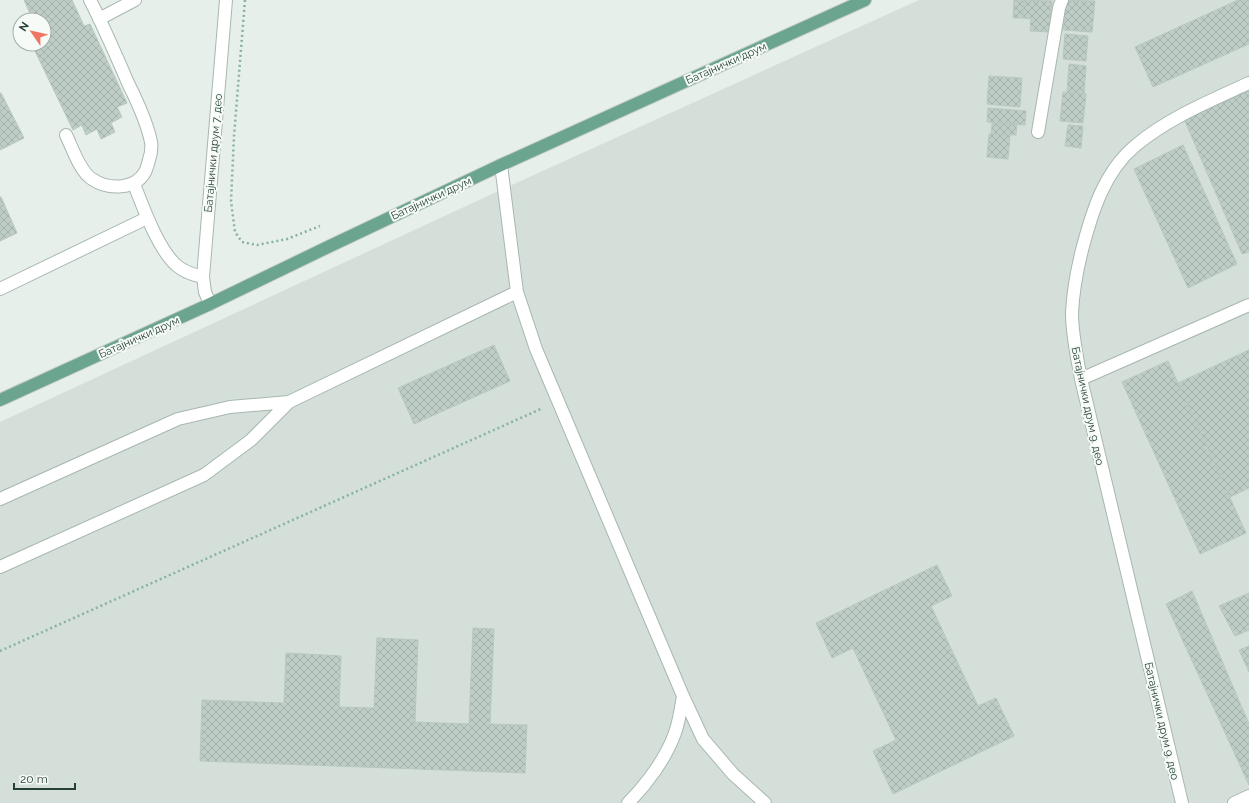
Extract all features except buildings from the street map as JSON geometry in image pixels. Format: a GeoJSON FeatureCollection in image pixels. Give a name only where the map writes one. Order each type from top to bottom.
{"type":"FeatureCollection","features":[{"type":"Feature","properties":{"kind":"main road","name":"Батајнички друм"},"geometry":{"type":"LineString","coordinates":[[0,400],[210,304],[501,165],[865,0]]}},
{"type":"Feature","properties":{"kind":"street"},"geometry":{"type":"LineString","coordinates":[[66,135],[83,170],[91,179],[105,185],[117,187],[134,184],[145,172],[151,154],[151,143],[140,110],[90,0]]}},
{"type":"Feature","properties":{"kind":"street"},"geometry":{"type":"LineString","coordinates":[[99,19],[135,0]]}},
{"type":"Feature","properties":{"kind":"street","name":"Батајнички друм 7. део"},"geometry":{"type":"LineString","coordinates":[[210,304],[205,292],[203,277],[226,0]]}},
{"type":"Feature","properties":{"kind":"street"},"geometry":{"type":"LineString","coordinates":[[1038,132],[1059,8],[1062,0]]}},
{"type":"Feature","properties":{"kind":"street","name":"Батајнички друм 9. део"},"geometry":{"type":"LineString","coordinates":[[1182,803],[1074,346],[1072,314],[1074,290],[1088,228],[1097,199],[1112,171],[1134,147],[1160,128],[1192,109],[1249,83]]}},
{"type":"Feature","properties":{"kind":"street"},"geometry":{"type":"LineString","coordinates":[[501,165],[517,292],[536,349],[703,739],[733,774],[765,803]]}},
{"type":"Feature","properties":{"kind":"street"},"geometry":{"type":"LineString","coordinates":[[134,184],[147,218],[169,259],[179,268],[191,274],[203,277]]}},
{"type":"Feature","properties":{"kind":"street"},"geometry":{"type":"LineString","coordinates":[[0,288],[147,218]]}},
{"type":"Feature","properties":{"kind":"street"},"geometry":{"type":"LineString","coordinates":[[0,567],[204,475],[251,440],[289,402],[517,292]]}},
{"type":"Feature","properties":{"kind":"street"},"geometry":{"type":"LineString","coordinates":[[1081,379],[1249,305]]}},
{"type":"Feature","properties":{"kind":"street"},"geometry":{"type":"LineString","coordinates":[[0,499],[178,419],[230,407],[289,402]]}},
{"type":"Feature","properties":{"kind":"street"},"geometry":{"type":"LineString","coordinates":[[628,803],[639,792],[661,762],[675,733],[684,696]]}},
{"type":"Feature","properties":{"kind":"street"},"geometry":{"type":"LineString","coordinates":[[1234,803],[1249,796]]}},
{"type":"Feature","properties":{"kind":"path"},"geometry":{"type":"LineString","coordinates":[[245,0],[231,193],[235,232],[242,242],[257,244],[288,239],[320,226]]}},
{"type":"Feature","properties":{"kind":"path"},"geometry":{"type":"LineString","coordinates":[[0,652],[558,401]]}},
{"type":"Feature","properties":{"kind":"shaded area"},"geometry":{"type":"Polygon","coordinates":[[[919,0],[1249,0],[1249,803],[0,803],[0,422],[505,188],[919,0]]]}}]}
